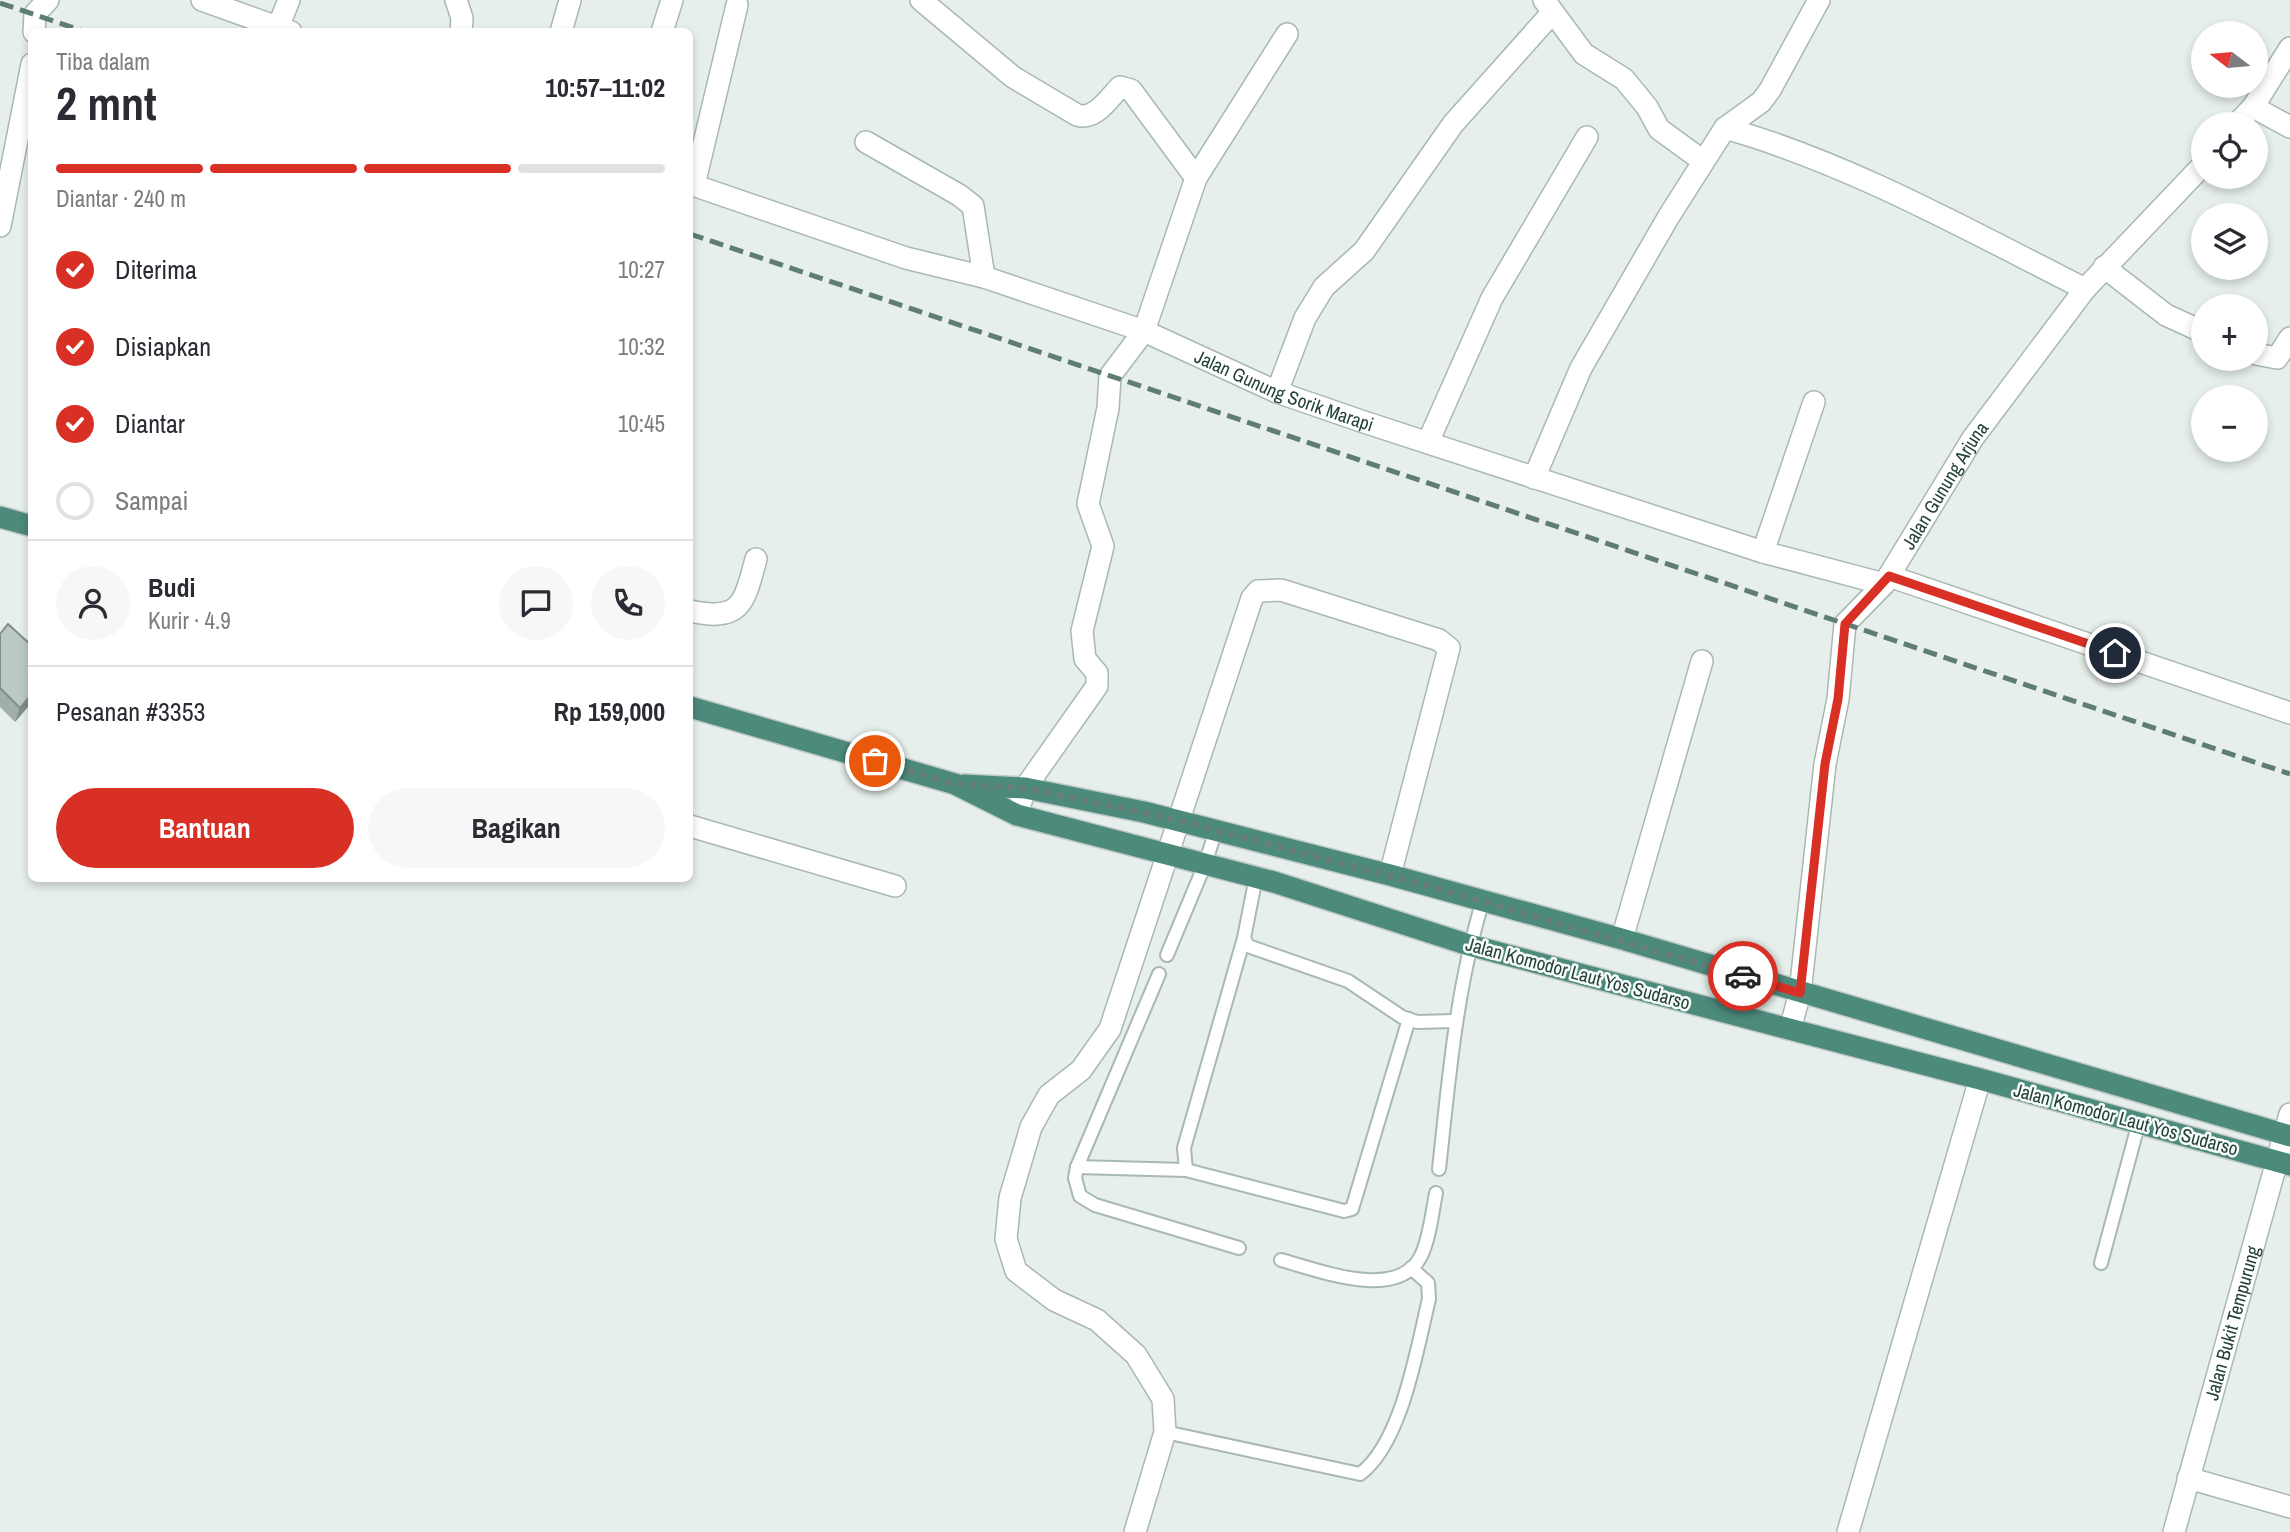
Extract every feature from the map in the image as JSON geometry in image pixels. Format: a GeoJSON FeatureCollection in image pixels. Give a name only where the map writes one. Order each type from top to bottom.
{"type":"FeatureCollection","features":[{"type":"Feature","properties":{"kind":"highway"},"geometry":{"type":"LineString","coordinates":[[0,517],[28,525]]}},
{"type":"Feature","properties":{"kind":"highway","name":"Jalan Komodor Laut Yos Sudarso"},"geometry":{"type":"LineString","coordinates":[[693,708],[955,784],[1017,815],[1256,877],[1469,945],[1980,1079],[2283,1163]]}},
{"type":"Feature","properties":{"kind":"highway","name":"Jalan Komodor Laut Yos Sudarso"},"geometry":{"type":"LineString","coordinates":[[955,784],[1025,788],[1177,820],[1390,875],[1622,939],[2287,1135]]}},
{"type":"Feature","properties":{"kind":"street"},"geometry":{"type":"LineString","coordinates":[[34,28],[35,14],[48,0]]}},
{"type":"Feature","properties":{"kind":"street"},"geometry":{"type":"LineString","coordinates":[[202,0],[282,28]]}},
{"type":"Feature","properties":{"kind":"street"},"geometry":{"type":"LineString","coordinates":[[285,28],[289,0]]}},
{"type":"Feature","properties":{"kind":"street"},"geometry":{"type":"LineString","coordinates":[[456,0],[462,18],[461,28]]}},
{"type":"Feature","properties":{"kind":"street"},"geometry":{"type":"LineString","coordinates":[[562,28],[570,0]]}},
{"type":"Feature","properties":{"kind":"street"},"geometry":{"type":"LineString","coordinates":[[663,28],[672,0]]}},
{"type":"Feature","properties":{"kind":"street"},"geometry":{"type":"LineString","coordinates":[[921,0],[1013,77],[1077,115],[1087,116],[1096,112],[1120,87],[1131,90],[1196,178]]}},
{"type":"Feature","properties":{"kind":"street"},"geometry":{"type":"LineString","coordinates":[[1534,478],[1581,368],[1703,161],[1724,128],[1761,102],[1770,90],[1819,0]]}},
{"type":"Feature","properties":{"kind":"street"},"geometry":{"type":"LineString","coordinates":[[693,181],[737,5]]}},
{"type":"Feature","properties":{"kind":"street"},"geometry":{"type":"LineString","coordinates":[[1277,392],[1305,318],[1324,287],[1364,251],[1453,124],[1548,6],[1584,54],[1629,84],[1659,129],[1703,161]]}},
{"type":"Feature","properties":{"kind":"street"},"geometry":{"type":"LineString","coordinates":[[1017,815],[1025,788],[1097,686],[1097,673],[1085,659],[1081,646],[1082,631],[1103,546],[1090,513],[1089,490],[1099,460],[1110,376],[1144,331],[1196,178],[1287,34]]}},
{"type":"Feature","properties":{"kind":"street"},"geometry":{"type":"LineString","coordinates":[[2248,112],[2290,48]]}},
{"type":"Feature","properties":{"kind":"street"},"geometry":{"type":"LineString","coordinates":[[0,226],[28,84]]}},
{"type":"Feature","properties":{"kind":"street"},"geometry":{"type":"LineString","coordinates":[[2253,107],[2290,127]]}},
{"type":"Feature","properties":{"kind":"street"},"geometry":{"type":"LineString","coordinates":[[1724,128],[1801,153],[1865,181],[2085,289]]}},
{"type":"Feature","properties":{"kind":"street"},"geometry":{"type":"LineString","coordinates":[[1428,442],[1492,298],[1587,137]]}},
{"type":"Feature","properties":{"kind":"street"},"geometry":{"type":"LineString","coordinates":[[866,142],[959,195],[973,206],[984,277]]}},
{"type":"Feature","properties":{"kind":"street","name":"Jalan Gunung Arjuna"},"geometry":{"type":"LineString","coordinates":[[1790,1029],[1800,993],[1825,764],[1838,699],[1845,624],[1886,580],[1973,439],[2085,289],[2191,177]]}},
{"type":"Feature","properties":{"kind":"street","name":"Jalan Gunung Sorik Marapi"},"geometry":{"type":"LineString","coordinates":[[693,185],[906,258],[984,277],[1144,331],[1277,392],[1534,478],[1763,552],[1886,580],[2290,713]]}},
{"type":"Feature","properties":{"kind":"street"},"geometry":{"type":"LineString","coordinates":[[2104,267],[2166,315],[2191,326]]}},
{"type":"Feature","properties":{"kind":"street"},"geometry":{"type":"LineString","coordinates":[[2268,356],[2277,358],[2290,338]]}},
{"type":"Feature","properties":{"kind":"street"},"geometry":{"type":"LineString","coordinates":[[1763,552],[1814,402]]}},
{"type":"Feature","properties":{"kind":"street"},"geometry":{"type":"LineString","coordinates":[[693,611],[726,616],[739,608],[756,559]]}},
{"type":"Feature","properties":{"kind":"street"},"geometry":{"type":"LineString","coordinates":[[1135,1532],[1165,1432],[1163,1399],[1136,1355],[1097,1320],[1054,1300],[1016,1271],[1006,1239],[1010,1198],[1031,1127],[1049,1095],[1081,1070],[1110,1029],[1252,598],[1264,588],[1281,590],[1439,640],[1449,648],[1390,875]]}},
{"type":"Feature","properties":{"kind":"street"},"geometry":{"type":"LineString","coordinates":[[1622,939],[1702,661]]}},
{"type":"Feature","properties":{"kind":"street"},"geometry":{"type":"LineString","coordinates":[[693,827],[895,886]]}},
{"type":"Feature","properties":{"kind":"street"},"geometry":{"type":"LineString","coordinates":[[1848,1532],[1980,1079]]}},
{"type":"Feature","properties":{"kind":"street","name":"Jalan Bukit Tempurung"},"geometry":{"type":"LineString","coordinates":[[2174,1532],[2283,1163],[2290,1114]]}},
{"type":"Feature","properties":{"kind":"street"},"geometry":{"type":"LineString","coordinates":[[2189,1478],[2290,1507]]}},
{"type":"Feature","properties":{"kind":"lane"},"geometry":{"type":"LineString","coordinates":[[1167,955],[1205,864],[1216,830]]}},
{"type":"Feature","properties":{"kind":"lane"},"geometry":{"type":"LineString","coordinates":[[1186,1170],[1184,1148],[1244,938],[1256,877]]}},
{"type":"Feature","properties":{"kind":"lane"},"geometry":{"type":"LineString","coordinates":[[1439,1169],[1454,1021],[1469,945],[1483,901]]}},
{"type":"Feature","properties":{"kind":"lane"},"geometry":{"type":"LineString","coordinates":[[1244,938],[1248,946],[1348,981],[1409,1019],[1417,1022],[1454,1021]]}},
{"type":"Feature","properties":{"kind":"lane"},"geometry":{"type":"LineString","coordinates":[[1159,974],[1077,1167],[1077,1187],[1080,1196],[1086,1201],[1239,1248]]}},
{"type":"Feature","properties":{"kind":"lane"},"geometry":{"type":"LineString","coordinates":[[1077,1167],[1186,1170],[1344,1211],[1352,1209],[1409,1019]]}},
{"type":"Feature","properties":{"kind":"lane"},"geometry":{"type":"LineString","coordinates":[[2101,1263],[2139,1122]]}},
{"type":"Feature","properties":{"kind":"lane"},"geometry":{"type":"LineString","coordinates":[[1281,1260],[1360,1281],[1383,1280],[1411,1268],[1421,1255],[1426,1241],[1436,1193]]}},
{"type":"Feature","properties":{"kind":"lane"},"geometry":{"type":"LineString","coordinates":[[1165,1432],[1360,1474],[1371,1466],[1391,1431],[1429,1299],[1428,1283],[1411,1268]]}},
{"type":"Feature","properties":{"kind":"building"},"geometry":{"type":"Polygon","coordinates":[[[8,624],[28,642],[28,699],[20,708],[0,688],[0,634],[8,624]]]}},
{"type":"Feature","properties":{"kind":"railway"},"geometry":{"type":"LineString","coordinates":[[0,3],[74,28]]}},
{"type":"Feature","properties":{"kind":"railway"},"geometry":{"type":"LineString","coordinates":[[693,235],[2290,774]]}},
{"type":"Feature","properties":{"kind":"way so far"},"geometry":{"type":"LineString","coordinates":[[875,761],[955,784],[1025,788],[1177,820],[1390,875],[1622,939],[1743,976]]}},
{"type":"Feature","properties":{"kind":"route"},"geometry":{"type":"LineString","coordinates":[[1743,976],[1800,993],[1825,764],[1838,699],[1845,624],[1889,576],[2115,653]]}}]}
